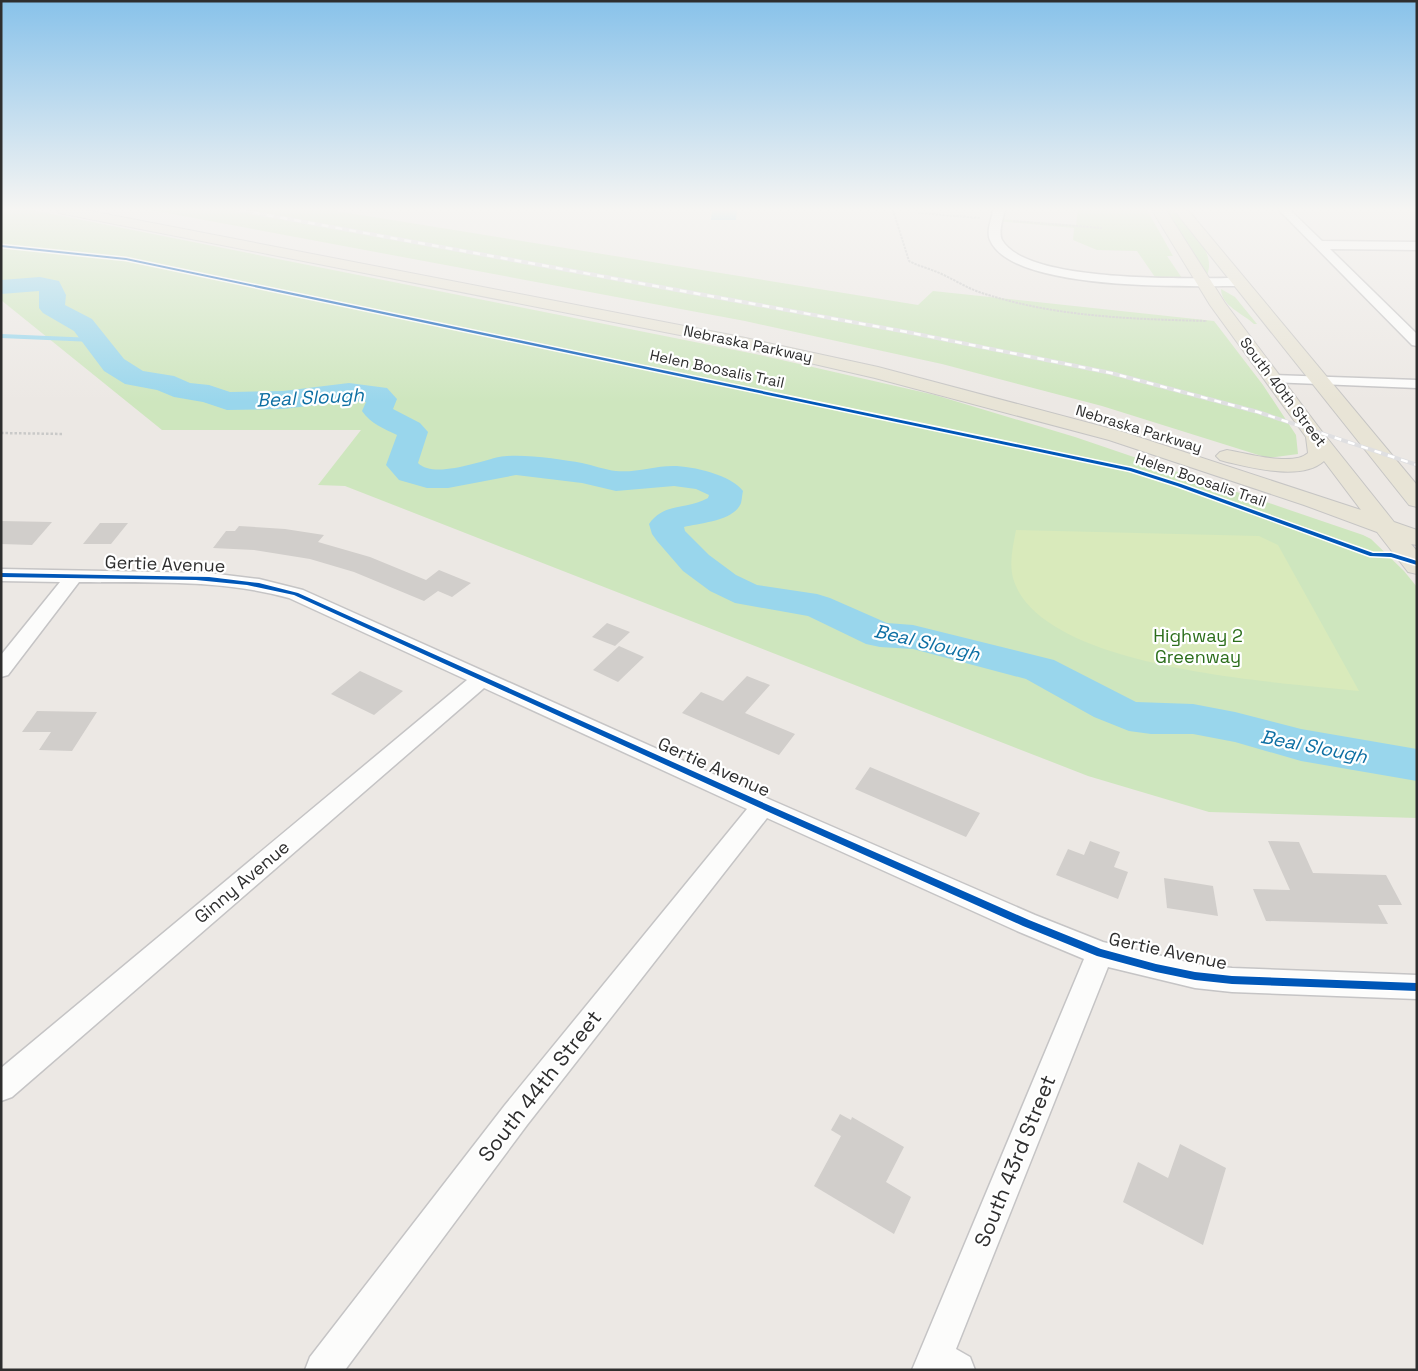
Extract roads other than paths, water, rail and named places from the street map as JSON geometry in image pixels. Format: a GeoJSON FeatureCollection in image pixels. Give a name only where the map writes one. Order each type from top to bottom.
{"type":"FeatureCollection","features":[{"type":"Feature","properties":{"kind":"main road","name":"Nebraska Parkway"},"geometry":{"type":"LineString","coordinates":[[392,274],[736,341],[887,375],[1116,436],[1222,470],[1392,520],[1417,538]]}},
{"type":"Feature","properties":{"kind":"main road","name":"Nebraska Parkway"},"geometry":{"type":"LineString","coordinates":[[453,274],[744,330],[899,363],[1079,410],[1227,456],[1365,502]]}},
{"type":"Feature","properties":{"kind":"main road","name":"South 40th Street"},"geometry":{"type":"LineString","coordinates":[[1198,274],[1268,373],[1365,502],[1392,520],[1417,567]]}},
{"type":"Feature","properties":{"kind":"main road","name":"South 40th Street"},"geometry":{"type":"LineString","coordinates":[[1233,274],[1417,500]]}},
{"type":"Feature","properties":{"kind":"main road"},"geometry":{"type":"LineString","coordinates":[[1227,456],[1275,464],[1301,464],[1314,460],[1317,456],[1319,447],[1316,437]]}},
{"type":"Feature","properties":{"kind":"street"},"geometry":{"type":"LineString","coordinates":[[1062,274],[1098,279],[1240,282]]}},
{"type":"Feature","properties":{"kind":"street"},"geometry":{"type":"LineString","coordinates":[[1348,274],[1417,342]]}},
{"type":"Feature","properties":{"kind":"street"},"geometry":{"type":"LineString","coordinates":[[1268,373],[1319,381],[1417,384]]}},
{"type":"Feature","properties":{"kind":"street","name":"Gertie Avenue"},"geometry":{"type":"LineString","coordinates":[[1,575],[206,579],[276,588],[296,594],[763,806],[1026,923],[1100,953],[1195,976],[1232,980],[1417,987]]}},
{"type":"Feature","properties":{"kind":"street"},"geometry":{"type":"LineString","coordinates":[[1,670],[73,577]]}},
{"type":"Feature","properties":{"kind":"street","name":"Ginny Avenue"},"geometry":{"type":"LineString","coordinates":[[1,1086],[482,678]]}},
{"type":"Feature","properties":{"kind":"street","name":"South 44th Street"},"geometry":{"type":"LineString","coordinates":[[323,1370],[516,1115],[763,806]]}},
{"type":"Feature","properties":{"kind":"street","name":"South 43rd Street"},"geometry":{"type":"LineString","coordinates":[[941,1365],[1100,953]]}},
{"type":"Feature","properties":{"kind":"waterway","name":"Beal Slough"},"geometry":{"type":"LineString","coordinates":[[1,287],[40,284],[50,286],[53,295],[52,308],[83,325],[114,365],[135,378],[164,382],[184,391],[209,394],[227,401],[283,400],[349,392],[377,394],[382,399],[377,411],[385,418],[413,432],[402,465],[410,473],[427,478],[448,478],[482,473],[501,466],[516,465],[582,473],[616,481],[674,476],[704,481],[726,491],[724,503],[712,510],[672,519],[666,524],[669,534],[696,563],[723,583],[748,595],[817,606],[880,635],[913,637],[1040,669],[1129,716],[1151,719],[1193,719],[1235,727],[1301,745],[1417,765]]}},
{"type":"Feature","properties":{"kind":"waterway"},"geometry":{"type":"LineString","coordinates":[[1,336],[94,340]]}},
{"type":"Feature","properties":{"kind":"railway"},"geometry":{"type":"LineString","coordinates":[[589,274],[907,332],[1111,373],[1258,412],[1417,465]]}},
{"type":"Feature","properties":{"kind":"park label","name":"Highway 2 Greenway"},"geometry":{"type":"Point","coordinates":[1198,646]}}]}
